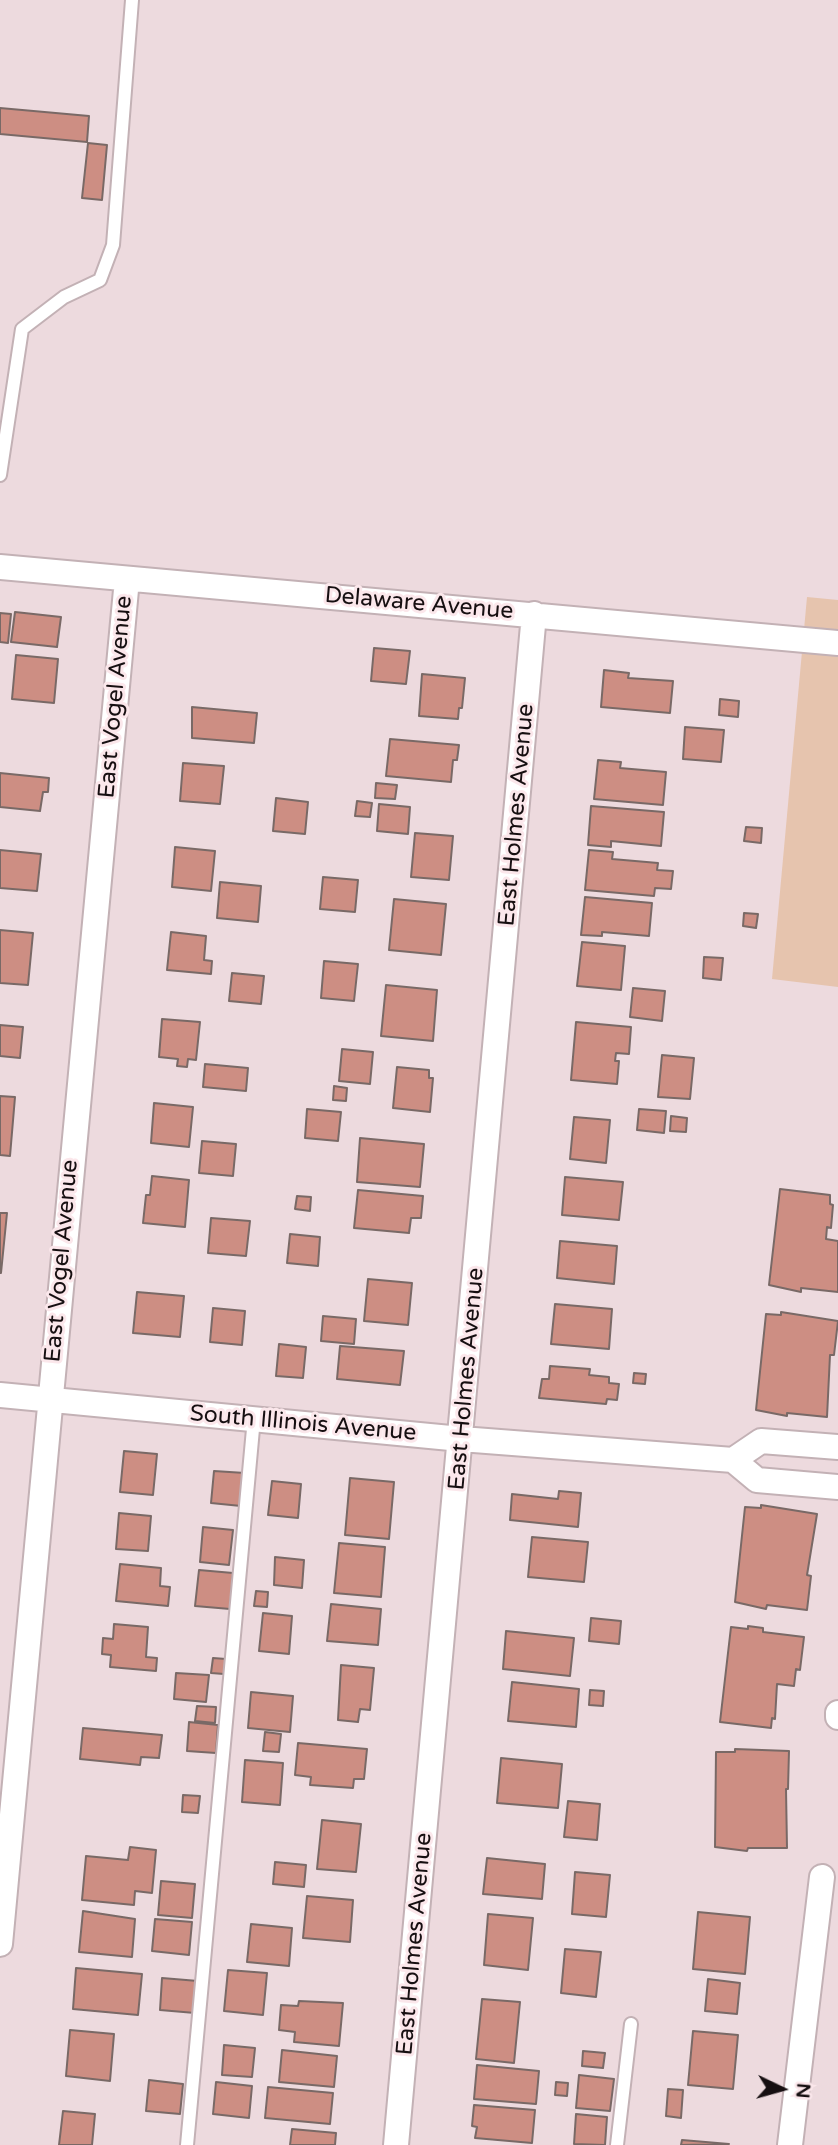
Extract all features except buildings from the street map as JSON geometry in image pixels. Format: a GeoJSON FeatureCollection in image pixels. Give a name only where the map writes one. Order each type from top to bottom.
{"type":"FeatureCollection","features":[{"type":"Feature","properties":{"kind":"street","name":"Delaware Avenue"},"geometry":{"type":"LineString","coordinates":[[0,567],[838,643]]}},
{"type":"Feature","properties":{"kind":"street","name":"East Vogel Avenue"},"geometry":{"type":"LineString","coordinates":[[0,1944],[48,1401],[127,579]]}},
{"type":"Feature","properties":{"kind":"street","name":"East Holmes Avenue"},"geometry":{"type":"LineString","coordinates":[[396,2145],[534,614]]}},
{"type":"Feature","properties":{"kind":"street","name":"South Illinois Avenue"},"geometry":{"type":"LineString","coordinates":[[0,1395],[461,1439],[733,1460]]}},
{"type":"Feature","properties":{"kind":"street"},"geometry":{"type":"LineString","coordinates":[[838,1447],[761,1441],[733,1460],[757,1480],[838,1487]]}},
{"type":"Feature","properties":{"kind":"street"},"geometry":{"type":"LineString","coordinates":[[790,2145],[822,1871]]}},
{"type":"Feature","properties":{"kind":"lane"},"geometry":{"type":"LineString","coordinates":[[0,475],[22,329],[64,297],[100,280],[113,245],[132,0]]}},
{"type":"Feature","properties":{"kind":"lane"},"geometry":{"type":"LineString","coordinates":[[187,2145],[254,1418]]}},
{"type":"Feature","properties":{"kind":"lane"},"geometry":{"type":"LineString","coordinates":[[617,2145],[631,2024]]}},
{"type":"Feature","properties":{"kind":"shaded area"},"geometry":{"type":"Polygon","coordinates":[[[807,597],[838,600],[838,987],[772,979],[807,597]]]}}]}
